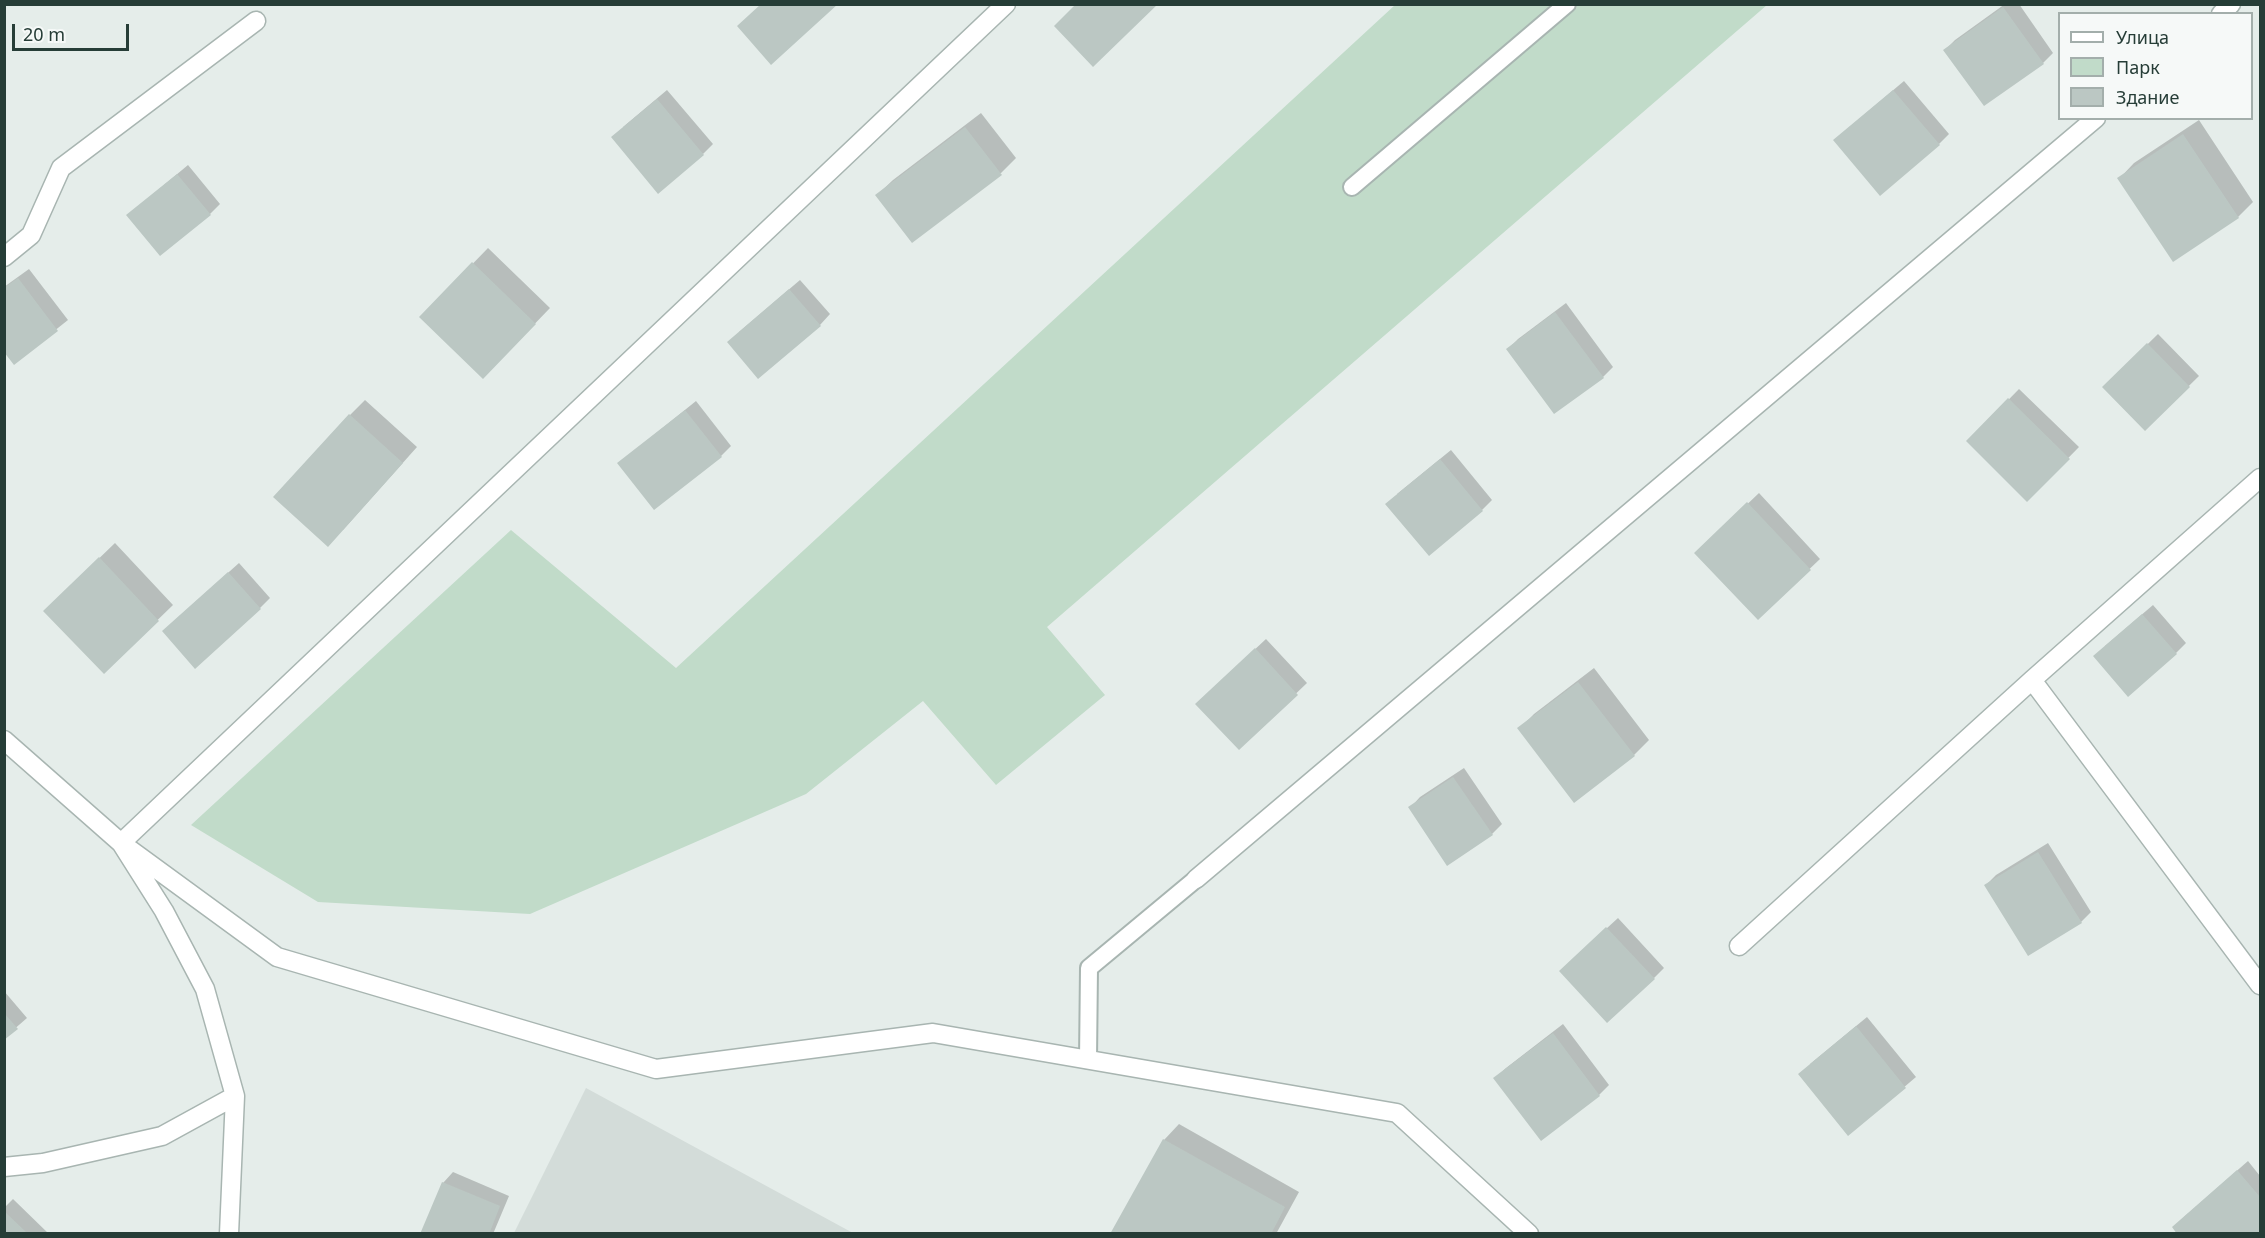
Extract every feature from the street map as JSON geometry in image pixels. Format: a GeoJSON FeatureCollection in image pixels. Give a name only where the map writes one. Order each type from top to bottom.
{"type":"FeatureCollection","features":[{"type":"Feature","properties":{"kind":"street"},"geometry":{"type":"LineString","coordinates":[[121,843],[1006,4]]}},
{"type":"Feature","properties":{"kind":"street"},"geometry":{"type":"LineString","coordinates":[[4,257],[31,235],[61,168],[256,21]]}},
{"type":"Feature","properties":{"kind":"street"},"geometry":{"type":"LineString","coordinates":[[1196,879],[2094,120]]}},
{"type":"Feature","properties":{"kind":"street"},"geometry":{"type":"LineString","coordinates":[[1739,946],[2032,680],[2260,478]]}},
{"type":"Feature","properties":{"kind":"street"},"geometry":{"type":"LineString","coordinates":[[2032,680],[2260,985]]}},
{"type":"Feature","properties":{"kind":"street"},"geometry":{"type":"LineString","coordinates":[[4,740],[121,843],[277,957],[656,1069],[933,1033],[1397,1113],[1528,1233]]}},
{"type":"Feature","properties":{"kind":"street"},"geometry":{"type":"LineString","coordinates":[[121,843],[164,911],[205,989],[235,1096],[230,1233]]}},
{"type":"Feature","properties":{"kind":"street"},"geometry":{"type":"LineString","coordinates":[[4,1167],[43,1163],[162,1136],[235,1096]]}},
{"type":"Feature","properties":{"kind":"lane"},"geometry":{"type":"LineString","coordinates":[[1352,187],[1567,4]]}},
{"type":"Feature","properties":{"kind":"lane"},"geometry":{"type":"LineString","coordinates":[[1088,1060],[1089,968],[1196,879]]}},
{"type":"Feature","properties":{"kind":"shaded area"},"geometry":{"type":"Polygon","coordinates":[[[586,1088],[853,1233],[514,1233],[586,1088]]]}},
{"type":"Feature","properties":{"kind":"green space"},"geometry":{"type":"Polygon","coordinates":[[[1395,5],[1767,5],[1047,627],[1105,695],[996,785],[923,701],[806,794],[530,914],[318,902],[191,825],[511,530],[676,668],[1395,5]]]}},
{"type":"Feature","properties":{"kind":"building"},"geometry":{"type":"Polygon","coordinates":[[[761,4],[838,4],[771,65],[737,26],[761,4]]]}},
{"type":"Feature","properties":{"kind":"building"},"geometry":{"type":"Polygon","coordinates":[[[1076,4],[1158,4],[1093,67],[1054,26],[1076,4]]]}},
{"type":"Feature","properties":{"kind":"building"},"geometry":{"type":"Polygon","coordinates":[[[2003,7],[2044,64],[1984,106],[1943,50],[2003,7]]]}},
{"type":"Feature","properties":{"kind":"building"},"geometry":{"type":"Polygon","coordinates":[[[1893,90],[1940,145],[1880,196],[1833,140],[1893,90]]]}},
{"type":"Feature","properties":{"kind":"building"},"geometry":{"type":"Polygon","coordinates":[[[657,99],[704,155],[658,194],[611,137],[657,99]]]}},
{"type":"Feature","properties":{"kind":"building"},"geometry":{"type":"Polygon","coordinates":[[[965,127],[1002,175],[912,243],[875,195],[965,127]]]}},
{"type":"Feature","properties":{"kind":"building"},"geometry":{"type":"Polygon","coordinates":[[[2183,134],[2239,218],[2173,262],[2117,178],[2183,134]]]}},
{"type":"Feature","properties":{"kind":"building"},"geometry":{"type":"Polygon","coordinates":[[[177,174],[211,215],[160,256],[126,215],[177,174]]]}},
{"type":"Feature","properties":{"kind":"building"},"geometry":{"type":"Polygon","coordinates":[[[472,262],[536,324],[483,379],[419,317],[472,262]]]}},
{"type":"Feature","properties":{"kind":"building"},"geometry":{"type":"Polygon","coordinates":[[[18,278],[58,331],[14,365],[4,352],[4,288],[18,278]]]}},
{"type":"Feature","properties":{"kind":"building"},"geometry":{"type":"Polygon","coordinates":[[[789,289],[821,326],[758,379],[727,342],[789,289]]]}},
{"type":"Feature","properties":{"kind":"building"},"geometry":{"type":"Polygon","coordinates":[[[1555,312],[1604,378],[1554,414],[1506,349],[1555,312]]]}},
{"type":"Feature","properties":{"kind":"building"},"geometry":{"type":"Polygon","coordinates":[[[2147,343],[2190,387],[2145,431],[2102,387],[2147,343]]]}},
{"type":"Feature","properties":{"kind":"building"},"geometry":{"type":"Polygon","coordinates":[[[2008,398],[2070,459],[2027,502],[1966,441],[2008,398]]]}},
{"type":"Feature","properties":{"kind":"building"},"geometry":{"type":"Polygon","coordinates":[[[685,410],[722,457],[654,510],[617,463],[685,410]]]}},
{"type":"Feature","properties":{"kind":"building"},"geometry":{"type":"Polygon","coordinates":[[[349,414],[403,463],[328,547],[273,497],[349,414]]]}},
{"type":"Feature","properties":{"kind":"building"},"geometry":{"type":"Polygon","coordinates":[[[1440,459],[1483,511],[1429,556],[1385,504],[1440,459]]]}},
{"type":"Feature","properties":{"kind":"building"},"geometry":{"type":"Polygon","coordinates":[[[1747,502],[1811,570],[1758,620],[1694,553],[1747,502]]]}},
{"type":"Feature","properties":{"kind":"building"},"geometry":{"type":"Polygon","coordinates":[[[99,557],[159,621],[104,674],[43,611],[99,557]]]}},
{"type":"Feature","properties":{"kind":"building"},"geometry":{"type":"Polygon","coordinates":[[[228,572],[261,609],[195,669],[162,631],[228,572]]]}},
{"type":"Feature","properties":{"kind":"building"},"geometry":{"type":"Polygon","coordinates":[[[2142,614],[2177,654],[2128,697],[2093,656],[2142,614]]]}},
{"type":"Feature","properties":{"kind":"building"},"geometry":{"type":"Polygon","coordinates":[[[1255,648],[1298,695],[1239,750],[1195,704],[1255,648]]]}},
{"type":"Feature","properties":{"kind":"building"},"geometry":{"type":"Polygon","coordinates":[[[1578,682],[1635,756],[1574,803],[1517,728],[1578,682]]]}},
{"type":"Feature","properties":{"kind":"building"},"geometry":{"type":"Polygon","coordinates":[[[1453,777],[1493,835],[1447,866],[1408,807],[1453,777]]]}},
{"type":"Feature","properties":{"kind":"building"},"geometry":{"type":"Polygon","coordinates":[[[2038,852],[2082,923],[2028,956],[1984,885],[2038,852]]]}},
{"type":"Feature","properties":{"kind":"building"},"geometry":{"type":"Polygon","coordinates":[[[1606,927],[1655,979],[1607,1023],[1559,971],[1606,927]]]}},
{"type":"Feature","properties":{"kind":"building"},"geometry":{"type":"Polygon","coordinates":[[[4,1013],[18,1029],[4,1040],[4,1013]]]}},
{"type":"Feature","properties":{"kind":"building"},"geometry":{"type":"Polygon","coordinates":[[[1856,1026],[1906,1088],[1848,1136],[1798,1074],[1856,1026]]]}},
{"type":"Feature","properties":{"kind":"building"},"geometry":{"type":"Polygon","coordinates":[[[1553,1033],[1600,1096],[1541,1141],[1493,1078],[1553,1033]]]}},
{"type":"Feature","properties":{"kind":"building"},"geometry":{"type":"Polygon","coordinates":[[[1163,1139],[1285,1207],[1271,1234],[1110,1234],[1163,1139]]]}},
{"type":"Feature","properties":{"kind":"building"},"geometry":{"type":"Polygon","coordinates":[[[2237,1170],[2260,1197],[2260,1234],[2177,1234],[2172,1227],[2237,1170]]]}},
{"type":"Feature","properties":{"kind":"building"},"geometry":{"type":"Polygon","coordinates":[[[442,1182],[500,1206],[489,1234],[420,1234],[442,1182]]]}},
{"type":"Feature","properties":{"kind":"building"},"geometry":{"type":"Polygon","coordinates":[[[4,1211],[28,1234],[4,1234],[4,1211]]]}}]}
